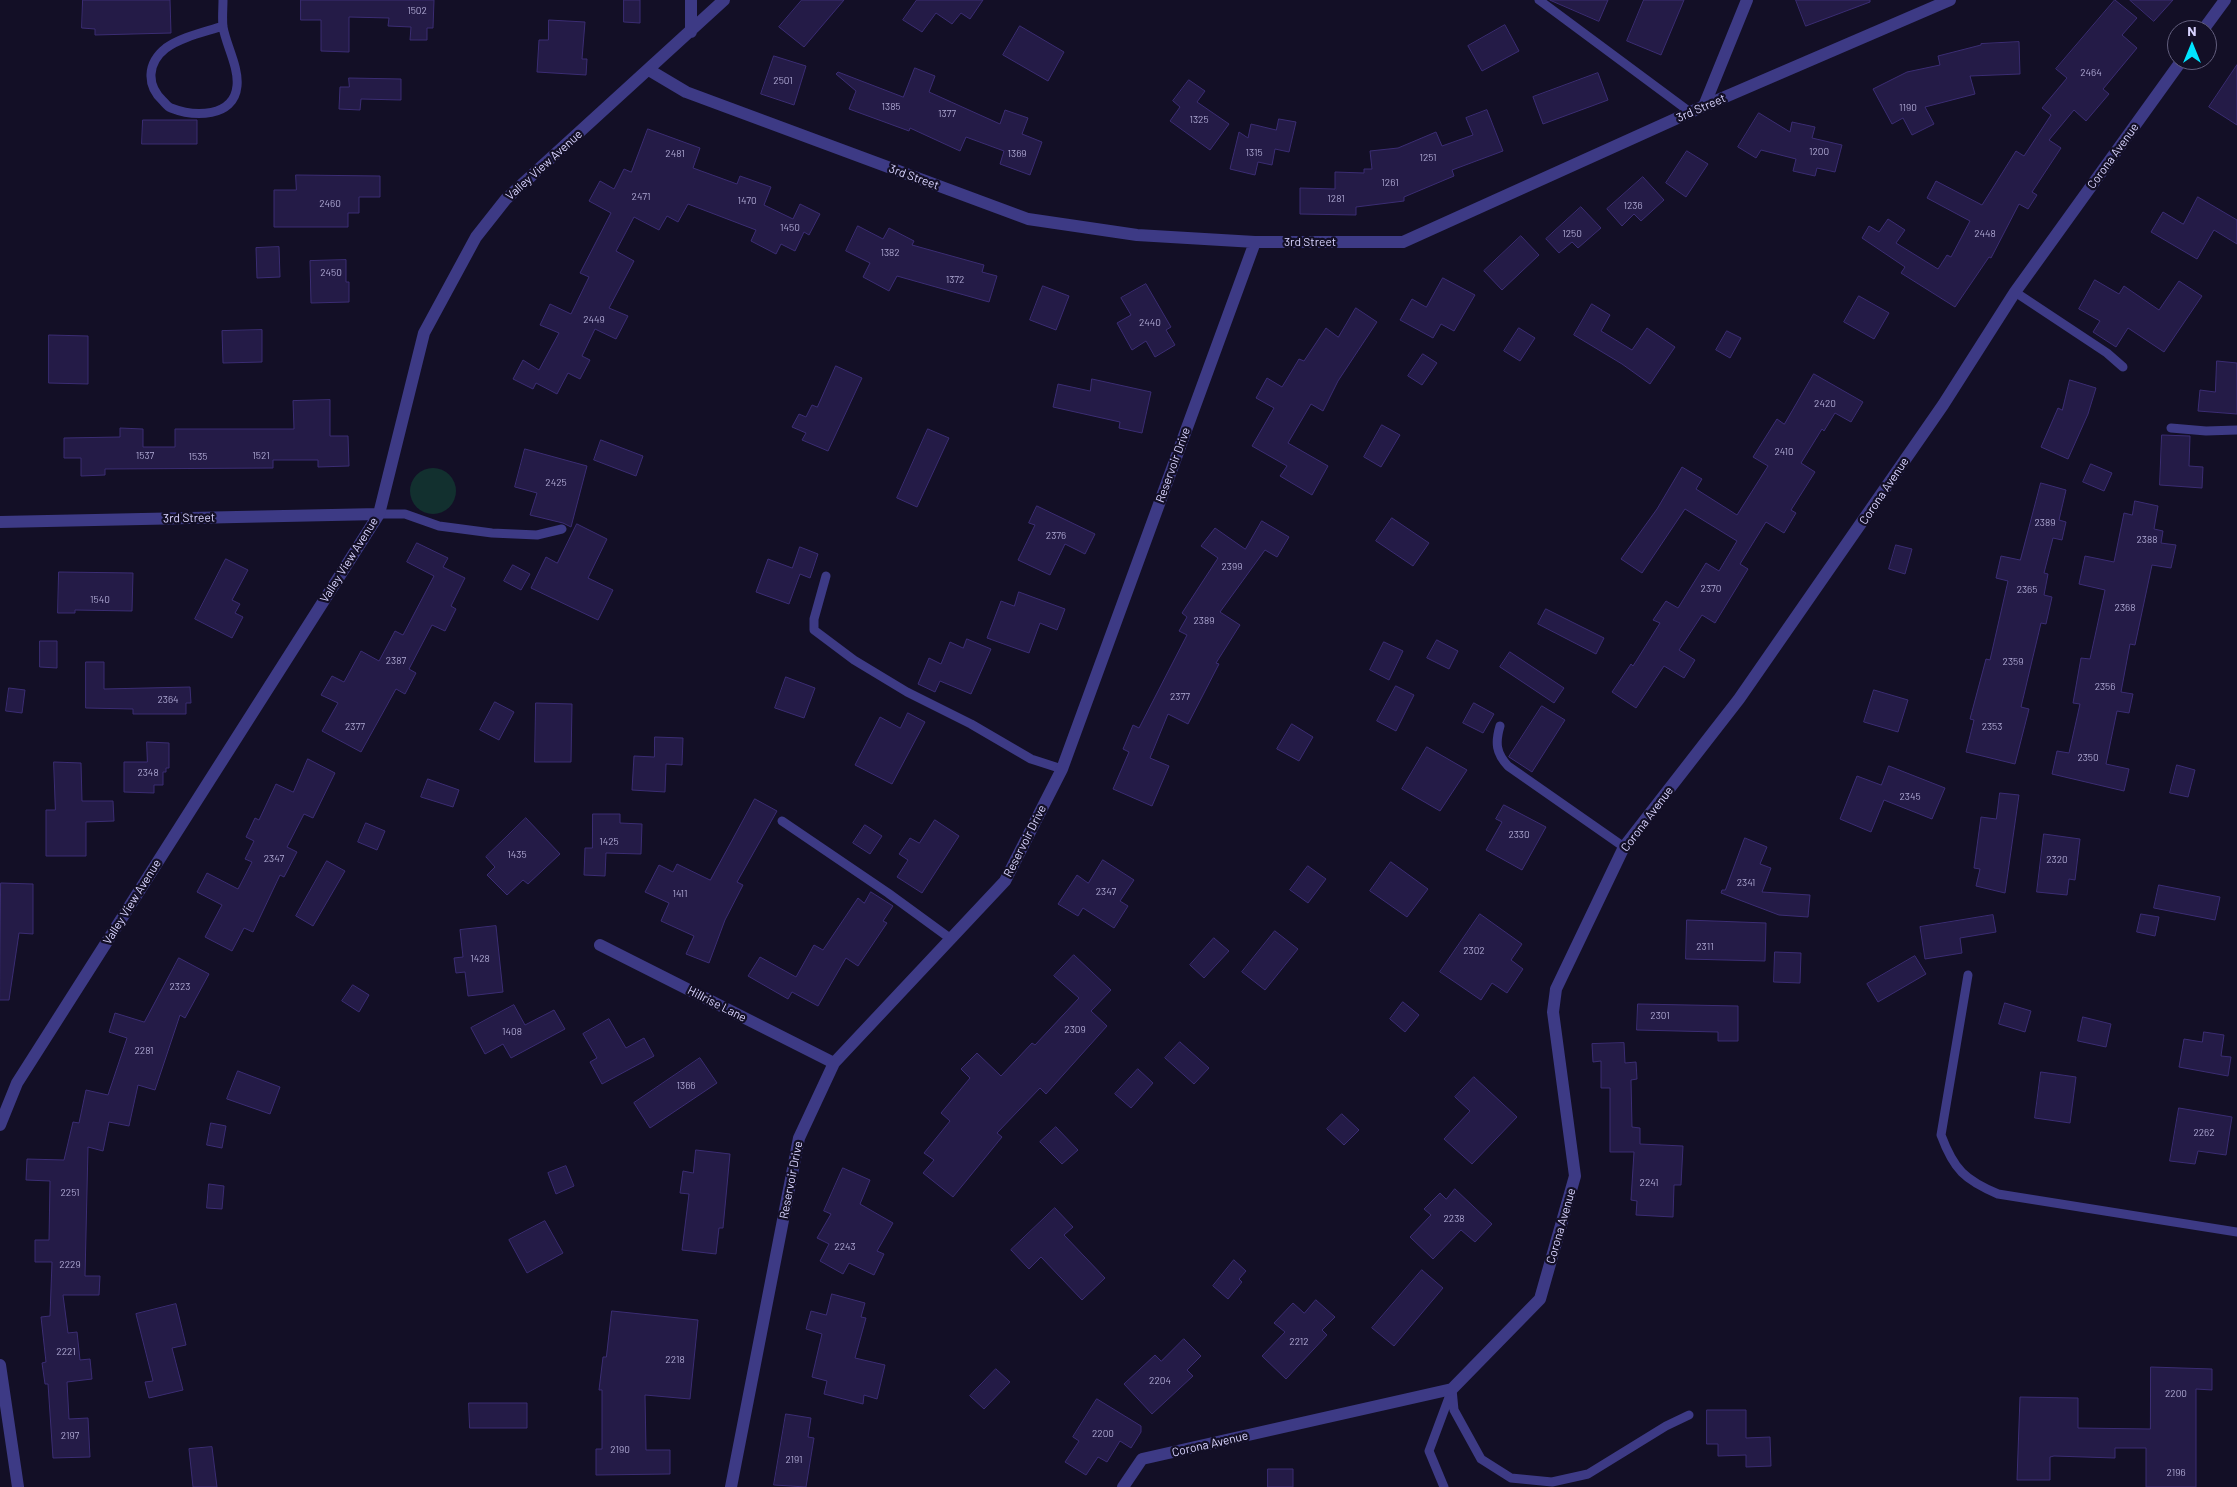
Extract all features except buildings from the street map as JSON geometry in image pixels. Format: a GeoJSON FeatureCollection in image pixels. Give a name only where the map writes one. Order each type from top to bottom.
{"type":"FeatureCollection","features":[{"type":"Feature","properties":{"kind":"street"},"geometry":{"type":"LineString","coordinates":[[691,0],[691,32]]}},
{"type":"Feature","properties":{"kind":"street","name":"Valley View Avenue"},"geometry":{"type":"LineString","coordinates":[[0,1125],[17,1083],[379,514],[424,333],[476,237],[506,199],[724,0]]}},
{"type":"Feature","properties":{"kind":"street"},"geometry":{"type":"LineString","coordinates":[[1704,106],[1747,0]]}},
{"type":"Feature","properties":{"kind":"street","name":"3rd Street"},"geometry":{"type":"LineString","coordinates":[[649,70],[686,92],[1028,220],[1137,235],[1255,242],[1403,242],[1690,112],[1950,0]]}},
{"type":"Feature","properties":{"kind":"street"},"geometry":{"type":"LineString","coordinates":[[2210,20],[2225,0]]}},
{"type":"Feature","properties":{"kind":"street","name":"Corona Avenue"},"geometry":{"type":"LineString","coordinates":[[1123,1487],[1142,1460],[1452,1389],[1540,1299],[1576,1176],[1552,1012],[1556,988],[1624,847],[1739,699],[1944,406],[2015,292],[2175,70]]}},
{"type":"Feature","properties":{"kind":"street","name":"Reservoir Drive"},"geometry":{"type":"LineString","coordinates":[[732,1487],[799,1138],[834,1063],[1005,881],[1062,769],[1255,242]]}},
{"type":"Feature","properties":{"kind":"street","name":"3rd Street"},"geometry":{"type":"LineString","coordinates":[[0,522],[379,514]]}},
{"type":"Feature","properties":{"kind":"street","name":"Hillrise Lane"},"geometry":{"type":"LineString","coordinates":[[600,945],[834,1063]]}},
{"type":"Feature","properties":{"kind":"street"},"geometry":{"type":"LineString","coordinates":[[0,1365],[18,1487]]}},
{"type":"Feature","properties":{"kind":"lane"},"geometry":{"type":"LineString","coordinates":[[223,26],[178,42],[165,49],[152,66],[150,81],[158,96],[170,108],[195,113],[220,112],[231,103],[237,87],[230,48],[223,26],[224,0]]}},
{"type":"Feature","properties":{"kind":"lane"},"geometry":{"type":"LineString","coordinates":[[1539,0],[1690,112]]}},
{"type":"Feature","properties":{"kind":"lane"},"geometry":{"type":"LineString","coordinates":[[2015,292],[2107,353],[2123,367]]}},
{"type":"Feature","properties":{"kind":"lane"},"geometry":{"type":"LineString","coordinates":[[2171,428],[2206,431],[2237,430]]}},
{"type":"Feature","properties":{"kind":"lane"},"geometry":{"type":"LineString","coordinates":[[379,514],[405,514],[440,526],[492,532],[537,535],[562,529]]}},
{"type":"Feature","properties":{"kind":"lane"},"geometry":{"type":"LineString","coordinates":[[826,576],[814,619],[814,630],[854,660],[907,692],[971,724],[1031,759],[1062,769]]}},
{"type":"Feature","properties":{"kind":"lane"},"geometry":{"type":"LineString","coordinates":[[1500,726],[1496,738],[1496,748],[1499,757],[1508,766],[1624,847]]}},
{"type":"Feature","properties":{"kind":"lane"},"geometry":{"type":"LineString","coordinates":[[782,821],[951,939]]}},
{"type":"Feature","properties":{"kind":"lane"},"geometry":{"type":"LineString","coordinates":[[1968,975],[1941,1135],[1948,1154],[1959,1171],[1974,1184],[1998,1194],[2237,1232]]}},
{"type":"Feature","properties":{"kind":"lane"},"geometry":{"type":"LineString","coordinates":[[1452,1389],[1454,1410],[1481,1459],[1511,1478],[1528,1480],[1552,1482],[1588,1474],[1666,1426],[1689,1415]]}},
{"type":"Feature","properties":{"kind":"lane"},"geometry":{"type":"LineString","coordinates":[[1444,1487],[1429,1451],[1452,1389]]}},
{"type":"Feature","properties":{"kind":"green space"},"geometry":{"type":"Polygon","coordinates":[[[428,468],[438,468],[452,478],[456,491],[452,504],[446,510],[438,514],[428,514],[414,504],[410,496],[410,486],[420,472],[428,468]]]}}]}
